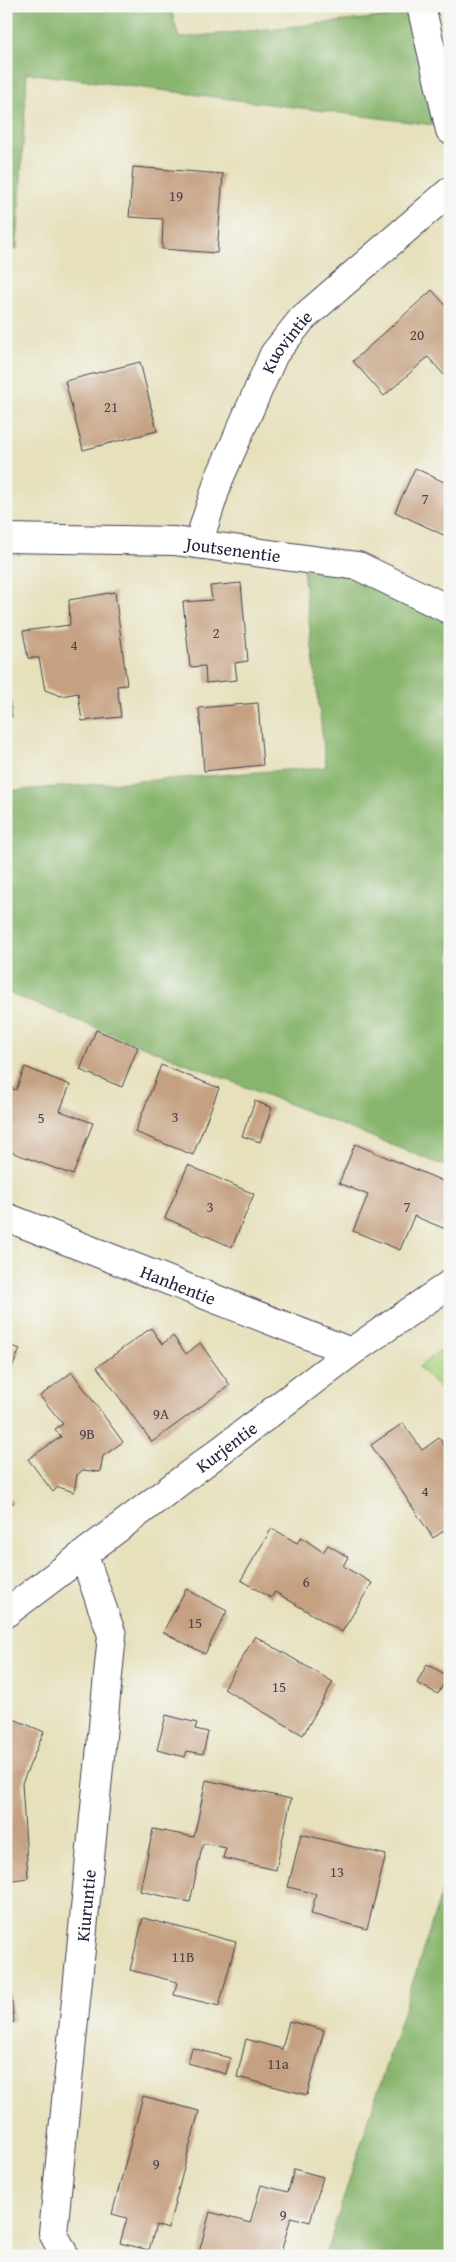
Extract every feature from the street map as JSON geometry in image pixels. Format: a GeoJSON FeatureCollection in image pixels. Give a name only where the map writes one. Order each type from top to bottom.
{"type":"FeatureCollection","features":[{"type":"Feature","properties":{"kind":"street"},"geometry":{"type":"LineString","coordinates":[[421,6],[450,130]]}},
{"type":"Feature","properties":{"kind":"street","name":"Kuovintie"},"geometry":{"type":"LineString","coordinates":[[198,544],[219,479],[274,354],[302,318],[450,191]]}},
{"type":"Feature","properties":{"kind":"street","name":"Joutsenentie"},"geometry":{"type":"LineString","coordinates":[[6,538],[174,541],[358,566],[450,610]]}},
{"type":"Feature","properties":{"kind":"street","name":"Hanhentie"},"geometry":{"type":"LineString","coordinates":[[6,1217],[351,1352]]}},
{"type":"Feature","properties":{"kind":"street","name":"Kurjentie"},"geometry":{"type":"LineString","coordinates":[[6,1614],[351,1352],[450,1284]]}},
{"type":"Feature","properties":{"kind":"street","name":"Kiuruntie"},"geometry":{"type":"LineString","coordinates":[[65,2256],[53,2233],[112,1635],[84,1556]]}},
{"type":"Feature","properties":{"kind":"green space"},"geometry":{"type":"Polygon","coordinates":[[[6,6],[170,6],[179,38],[423,13],[449,127],[27,73],[17,250],[6,248],[6,6]]]}},
{"type":"Feature","properties":{"kind":"green space"},"geometry":{"type":"Polygon","coordinates":[[[303,569],[353,574],[450,622],[450,1168],[6,992],[6,791],[326,767],[303,569]]]}},
{"type":"Feature","properties":{"kind":"green space"},"geometry":{"type":"Polygon","coordinates":[[[450,1343],[450,1399],[419,1367],[450,1343]]]}},
{"type":"Feature","properties":{"kind":"green space"},"geometry":{"type":"Polygon","coordinates":[[[450,1865],[450,1904],[439,1900],[450,1865]]]}},
{"type":"Feature","properties":{"kind":"green space"},"geometry":{"type":"Polygon","coordinates":[[[439,1900],[450,1904],[450,2256],[325,2256],[439,1900]]]}},
{"type":"Feature","properties":{"kind":"building"},"geometry":{"type":"Polygon","coordinates":[[[133,167],[223,174],[217,253],[162,249],[163,219],[129,217],[133,167]]]}},
{"type":"Feature","properties":{"kind":"building"},"geometry":{"type":"Polygon","coordinates":[[[432,290],[450,310],[450,374],[446,377],[428,357],[384,396],[353,361],[432,290]]]}},
{"type":"Feature","properties":{"kind":"building"},"geometry":{"type":"Polygon","coordinates":[[[140,362],[157,431],[83,450],[65,381],[140,362]]]}},
{"type":"Feature","properties":{"kind":"building"},"geometry":{"type":"Polygon","coordinates":[[[6,430],[10,450],[6,450],[6,430]]]}},
{"type":"Feature","properties":{"kind":"building"},"geometry":{"type":"Polygon","coordinates":[[[415,468],[450,485],[450,538],[395,512],[415,468]]]}},
{"type":"Feature","properties":{"kind":"building"},"geometry":{"type":"Polygon","coordinates":[[[241,583],[248,661],[235,663],[237,680],[206,683],[205,666],[190,667],[183,602],[212,600],[210,586],[241,583]]]}},
{"type":"Feature","properties":{"kind":"building"},"geometry":{"type":"Polygon","coordinates":[[[115,592],[127,685],[117,686],[121,717],[82,721],[78,693],[61,696],[45,690],[39,658],[28,658],[23,631],[70,625],[69,600],[115,592]]]}},
{"type":"Feature","properties":{"kind":"building"},"geometry":{"type":"Polygon","coordinates":[[[6,679],[12,717],[6,718],[6,679]]]}},
{"type":"Feature","properties":{"kind":"building"},"geometry":{"type":"Polygon","coordinates":[[[258,703],[263,765],[204,771],[199,708],[258,703]]]}},
{"type":"Feature","properties":{"kind":"building"},"geometry":{"type":"Polygon","coordinates":[[[96,1030],[138,1047],[122,1087],[80,1070],[96,1030]]]}},
{"type":"Feature","properties":{"kind":"building"},"geometry":{"type":"Polygon","coordinates":[[[161,1065],[219,1088],[193,1155],[135,1132],[161,1065]]]}},
{"type":"Feature","properties":{"kind":"building"},"geometry":{"type":"Polygon","coordinates":[[[25,1067],[70,1085],[60,1111],[93,1123],[73,1175],[6,1150],[6,1086],[16,1090],[25,1067]]]}},
{"type":"Feature","properties":{"kind":"building"},"geometry":{"type":"Polygon","coordinates":[[[255,1101],[272,1108],[260,1142],[242,1136],[255,1101]]]}},
{"type":"Feature","properties":{"kind":"building"},"geometry":{"type":"Polygon","coordinates":[[[355,1144],[450,1184],[450,1225],[448,1230],[414,1216],[400,1250],[353,1231],[368,1195],[339,1183],[355,1144]]]}},
{"type":"Feature","properties":{"kind":"building"},"geometry":{"type":"Polygon","coordinates":[[[188,1165],[254,1194],[232,1247],[165,1218],[188,1165]]]}},
{"type":"Feature","properties":{"kind":"building"},"geometry":{"type":"Polygon","coordinates":[[[151,1328],[162,1344],[173,1336],[186,1354],[200,1343],[230,1385],[152,1442],[97,1367],[151,1328]]]}},
{"type":"Feature","properties":{"kind":"building"},"geometry":{"type":"Polygon","coordinates":[[[6,1344],[20,1349],[6,1382],[6,1344]]]}},
{"type":"Feature","properties":{"kind":"building"},"geometry":{"type":"Polygon","coordinates":[[[72,1372],[123,1442],[103,1456],[100,1472],[83,1470],[77,1475],[74,1492],[58,1487],[53,1492],[28,1459],[61,1437],[55,1429],[63,1424],[40,1396],[72,1372]]]}},
{"type":"Feature","properties":{"kind":"building"},"geometry":{"type":"Polygon","coordinates":[[[403,1423],[422,1450],[439,1438],[450,1453],[450,1527],[433,1538],[371,1445],[403,1423]]]}},
{"type":"Feature","properties":{"kind":"building"},"geometry":{"type":"Polygon","coordinates":[[[6,1494],[13,1503],[6,1508],[6,1494]]]}},
{"type":"Feature","properties":{"kind":"building"},"geometry":{"type":"Polygon","coordinates":[[[272,1528],[297,1543],[301,1537],[323,1552],[328,1545],[348,1557],[343,1566],[372,1583],[342,1632],[275,1592],[271,1598],[241,1580],[272,1528]]]}},
{"type":"Feature","properties":{"kind":"building"},"geometry":{"type":"Polygon","coordinates":[[[186,1589],[227,1611],[205,1654],[163,1632],[186,1589]]]}},
{"type":"Feature","properties":{"kind":"building"},"geometry":{"type":"Polygon","coordinates":[[[255,1636],[333,1682],[303,1735],[224,1689],[255,1636]]]}},
{"type":"Feature","properties":{"kind":"building"},"geometry":{"type":"Polygon","coordinates":[[[427,1664],[448,1676],[438,1694],[417,1683],[427,1664]]]}},
{"type":"Feature","properties":{"kind":"building"},"geometry":{"type":"Polygon","coordinates":[[[166,1715],[197,1723],[195,1729],[208,1732],[203,1754],[187,1751],[185,1757],[157,1750],[166,1715]]]}},
{"type":"Feature","properties":{"kind":"building"},"geometry":{"type":"Polygon","coordinates":[[[9,1717],[44,1732],[22,1783],[28,1878],[6,1881],[6,1722],[9,1717]]]}},
{"type":"Feature","properties":{"kind":"building"},"geometry":{"type":"Polygon","coordinates":[[[206,1780],[291,1799],[276,1870],[223,1858],[226,1848],[203,1843],[190,1902],[140,1891],[153,1829],[194,1837],[206,1780]]]}},
{"type":"Feature","properties":{"kind":"building"},"geometry":{"type":"Polygon","coordinates":[[[301,1834],[386,1855],[367,1929],[311,1914],[316,1894],[288,1887],[301,1834]]]}},
{"type":"Feature","properties":{"kind":"building"},"geometry":{"type":"Polygon","coordinates":[[[143,1918],[236,1942],[219,2006],[174,1995],[177,1982],[130,1970],[143,1918]]]}},
{"type":"Feature","properties":{"kind":"building"},"geometry":{"type":"Polygon","coordinates":[[[6,1953],[14,2022],[6,2022],[6,1953]]]}},
{"type":"Feature","properties":{"kind":"building"},"geometry":{"type":"Polygon","coordinates":[[[289,2021],[324,2030],[307,2095],[237,2077],[246,2039],[282,2049],[289,2021]]]}},
{"type":"Feature","properties":{"kind":"building"},"geometry":{"type":"Polygon","coordinates":[[[192,2048],[230,2058],[226,2074],[188,2063],[192,2048]]]}},
{"type":"Feature","properties":{"kind":"building"},"geometry":{"type":"Polygon","coordinates":[[[143,2096],[199,2111],[168,2229],[156,2225],[149,2250],[120,2243],[127,2218],[112,2214],[143,2096]]]}},
{"type":"Feature","properties":{"kind":"building"},"geometry":{"type":"Polygon","coordinates":[[[294,2169],[323,2177],[310,2222],[291,2217],[280,2256],[198,2256],[210,2212],[250,2223],[261,2185],[288,2192],[294,2169]]]}}]}
